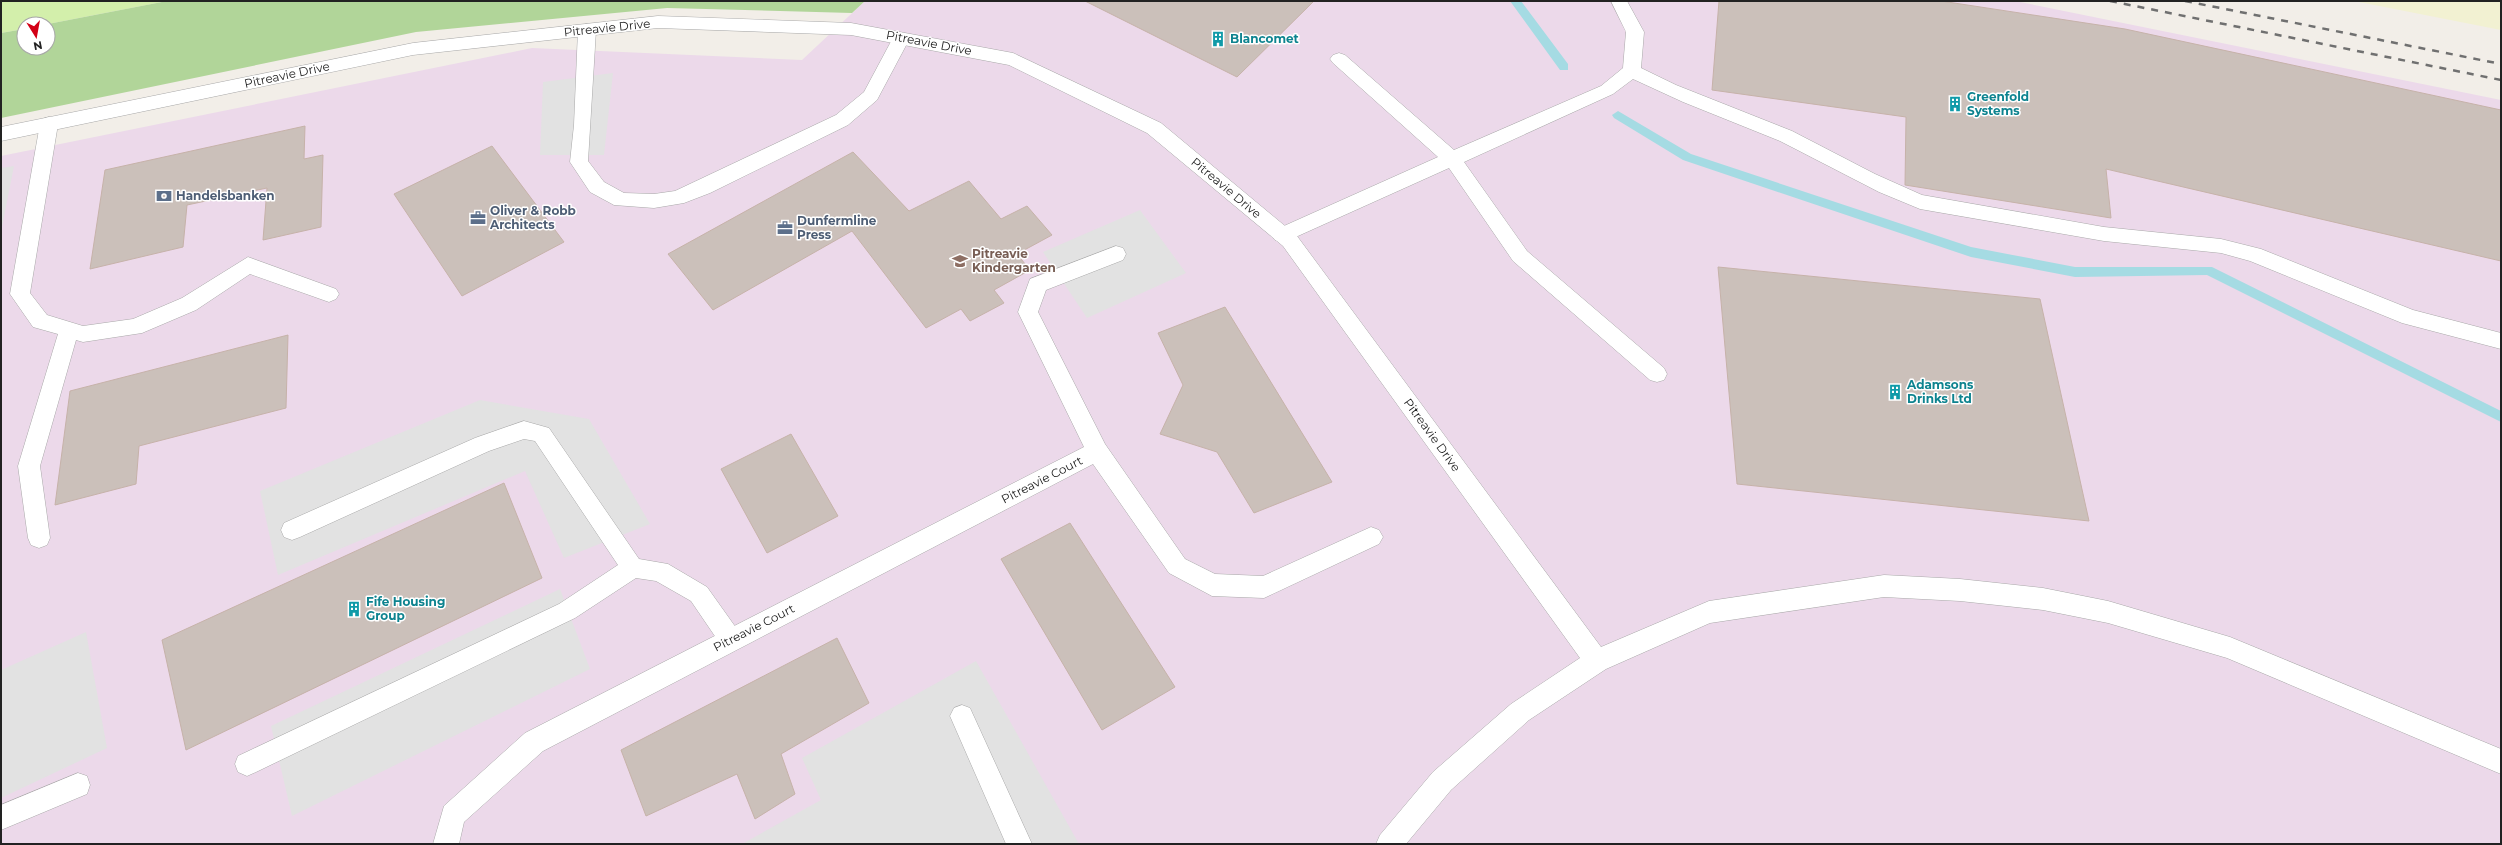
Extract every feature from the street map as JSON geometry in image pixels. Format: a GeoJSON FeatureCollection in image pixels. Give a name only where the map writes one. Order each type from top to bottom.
{"type":"FeatureCollection","features":[{"type":"Feature","properties":{"kind":"street","name":"Pitreavie Drive"},"geometry":{"type":"LineString","coordinates":[[1,134],[413,49],[658,22],[852,28],[1013,59],[1154,128],[1290,241],[1597,661]]}},
{"type":"Feature","properties":{"kind":"street"},"geometry":{"type":"LineString","coordinates":[[1116,254],[1037,285],[1028,312],[1097,451],[1177,566],[1212,585],[1264,587],[1370,537]]}},
{"type":"Feature","properties":{"kind":"street","name":"Pitreavie Court"},"geometry":{"type":"LineString","coordinates":[[446,844],[453,815],[534,742],[1097,451]]}},
{"type":"Feature","properties":{"kind":"street"},"geometry":{"type":"LineString","coordinates":[[1389,844],[1442,781],[1520,712],[1597,661],[1638,641],[1709,612],[1877,587],[1960,590],[2028,597],[2108,612],[2230,648],[2501,762]]}},
{"type":"Feature","properties":{"kind":"lane"},"geometry":{"type":"LineString","coordinates":[[1282,235],[1607,90],[1632,71],[1635,32],[1619,1]]}},
{"type":"Feature","properties":{"kind":"lane"},"geometry":{"type":"LineString","coordinates":[[587,30],[583,125],[579,162],[597,187],[622,200],[654,201],[677,198],[703,188],[740,168],[842,120],[871,96],[901,38]]}},
{"type":"Feature","properties":{"kind":"lane"},"geometry":{"type":"LineString","coordinates":[[1339,59],[1452,159],[1520,256],[1657,374]]}},
{"type":"Feature","properties":{"kind":"lane"},"geometry":{"type":"LineString","coordinates":[[1632,71],[1659,86],[1788,137],[1894,193],[1920,202],[2104,234],[2221,246],[2254,254],[2409,317],[2501,341]]}},
{"type":"Feature","properties":{"kind":"lane"},"geometry":{"type":"LineString","coordinates":[[49,124],[20,294],[40,321],[83,334],[135,327],[189,304],[248,265],[329,294]]}},
{"type":"Feature","properties":{"kind":"lane"},"geometry":{"type":"LineString","coordinates":[[39,538],[29,466],[69,330]]}},
{"type":"Feature","properties":{"kind":"lane"},"geometry":{"type":"LineString","coordinates":[[292,530],[482,444],[524,430],[542,434],[633,568]]}},
{"type":"Feature","properties":{"kind":"lane"},"geometry":{"type":"LineString","coordinates":[[248,764],[567,611],[633,568],[660,571],[699,594],[731,640]]}},
{"type":"Feature","properties":{"kind":"lane"},"geometry":{"type":"LineString","coordinates":[[962,716],[1019,844]]}},
{"type":"Feature","properties":{"kind":"lane"},"geometry":{"type":"LineString","coordinates":[[1,818],[78,785]]}},
{"type":"Feature","properties":{"kind":"shaded area"},"geometry":{"type":"Polygon","coordinates":[[[865,1],[2015,1],[2501,100],[2501,844],[1,844],[1,156],[532,48],[802,60],[865,1]]]}},
{"type":"Feature","properties":{"kind":"shaded area"},"geometry":{"type":"Polygon","coordinates":[[[613,73],[604,155],[540,155],[543,82],[613,73]]]}},
{"type":"Feature","properties":{"kind":"shaded area"},"geometry":{"type":"Polygon","coordinates":[[[14,166],[1,232],[1,168],[14,166]]]}},
{"type":"Feature","properties":{"kind":"shaded area"},"geometry":{"type":"Polygon","coordinates":[[[1140,210],[1186,273],[1087,318],[1043,252],[1140,210]]]}},
{"type":"Feature","properties":{"kind":"shaded area"},"geometry":{"type":"Polygon","coordinates":[[[480,400],[589,419],[650,524],[564,558],[525,471],[278,575],[260,491],[480,400]]]}},
{"type":"Feature","properties":{"kind":"shaded area"},"geometry":{"type":"Polygon","coordinates":[[[560,589],[590,669],[292,816],[271,726],[560,589]]]}},
{"type":"Feature","properties":{"kind":"shaded area"},"geometry":{"type":"Polygon","coordinates":[[[86,632],[107,748],[1,798],[1,670],[86,632]]]}},
{"type":"Feature","properties":{"kind":"shaded area"},"geometry":{"type":"Polygon","coordinates":[[[976,661],[1079,844],[742,844],[821,800],[802,758],[976,661]]]}},
{"type":"Feature","properties":{"kind":"green space"},"geometry":{"type":"Polygon","coordinates":[[[1,1],[167,1],[56,22],[56,16],[16,16],[16,30],[1,33],[1,1]]]}},
{"type":"Feature","properties":{"kind":"green space"},"geometry":{"type":"Polygon","coordinates":[[[167,1],[865,1],[852,13],[667,8],[416,32],[1,118],[1,33],[16,30],[16,56],[56,56],[56,22],[167,1]]]}},
{"type":"Feature","properties":{"kind":"green space"},"geometry":{"type":"Polygon","coordinates":[[[2354,1],[2501,1],[2501,30],[2354,1]]]}},
{"type":"Feature","properties":{"kind":"building","name":"Blancomet"},"geometry":{"type":"Polygon","coordinates":[[[1085,1],[1314,1],[1237,77],[1085,1]]]}},
{"type":"Feature","properties":{"kind":"building"},"geometry":{"type":"Polygon","coordinates":[[[1719,1],[1941,1],[2125,29],[2501,110],[2501,261],[2106,169],[2111,218],[1905,185],[1906,117],[1712,90],[1719,1]]]}},
{"type":"Feature","properties":{"kind":"building","name":"Handelsbanken"},"geometry":{"type":"Polygon","coordinates":[[[305,126],[304,159],[323,155],[321,227],[263,240],[267,188],[187,205],[183,247],[90,269],[105,170],[305,126]]]}},
{"type":"Feature","properties":{"kind":"building","name":"Oliver & Robb Architects"},"geometry":{"type":"Polygon","coordinates":[[[492,146],[564,242],[462,296],[394,194],[492,146]]]}},
{"type":"Feature","properties":{"kind":"building"},"geometry":{"type":"Polygon","coordinates":[[[853,152],[909,211],[969,181],[1001,219],[1027,206],[1052,235],[1017,254],[1030,270],[994,290],[1004,303],[970,321],[961,309],[926,328],[852,231],[713,310],[668,254],[853,152]]]}},
{"type":"Feature","properties":{"kind":"building","name":"Adamsons Drinks Ltd"},"geometry":{"type":"Polygon","coordinates":[[[1718,267],[2040,299],[2089,521],[1737,484],[1718,267]]]}},
{"type":"Feature","properties":{"kind":"building"},"geometry":{"type":"Polygon","coordinates":[[[1225,307],[1332,482],[1254,513],[1217,452],[1160,434],[1183,385],[1158,333],[1225,307]]]}},
{"type":"Feature","properties":{"kind":"building"},"geometry":{"type":"Polygon","coordinates":[[[288,335],[286,408],[139,446],[136,484],[55,505],[70,391],[288,335]]]}},
{"type":"Feature","properties":{"kind":"building"},"geometry":{"type":"Polygon","coordinates":[[[791,434],[838,516],[767,553],[721,469],[791,434]]]}},
{"type":"Feature","properties":{"kind":"building","name":"Fife Housing Group"},"geometry":{"type":"Polygon","coordinates":[[[504,483],[542,578],[186,750],[162,640],[504,483]]]}},
{"type":"Feature","properties":{"kind":"building"},"geometry":{"type":"Polygon","coordinates":[[[1070,523],[1175,687],[1102,730],[1001,559],[1070,523]]]}},
{"type":"Feature","properties":{"kind":"building"},"geometry":{"type":"Polygon","coordinates":[[[837,638],[869,703],[781,754],[795,794],[755,819],[737,774],[646,816],[621,750],[837,638]]]}},
{"type":"Feature","properties":{"kind":"waterway"},"geometry":{"type":"LineString","coordinates":[[1515,1],[1564,67]]}},
{"type":"Feature","properties":{"kind":"waterway"},"geometry":{"type":"LineString","coordinates":[[1618,115],[1687,157],[1971,252],[2075,272],[2208,270],[2501,417]]}},
{"type":"Feature","properties":{"kind":"railway"},"geometry":{"type":"LineString","coordinates":[[2110,1],[2501,80]]}},
{"type":"Feature","properties":{"kind":"railway"},"geometry":{"type":"LineString","coordinates":[[2185,1],[2501,64]]}},
{"type":"Feature","properties":{"kind":"place","name":"Blancomet"},"geometry":{"type":"Point","coordinates":[1218,39]}},
{"type":"Feature","properties":{"kind":"place","name":"Greenfold Systems"},"geometry":{"type":"Point","coordinates":[1955,104]}},
{"type":"Feature","properties":{"kind":"place","name":"Handelsbanken"},"geometry":{"type":"Point","coordinates":[164,196]}},
{"type":"Feature","properties":{"kind":"place","name":"Oliver & Robb Architects"},"geometry":{"type":"Point","coordinates":[478,218]}},
{"type":"Feature","properties":{"kind":"place","name":"Dunfermline Press"},"geometry":{"type":"Point","coordinates":[785,228]}},
{"type":"Feature","properties":{"kind":"place","name":"Pitreavie Kindergarten"},"geometry":{"type":"Point","coordinates":[960,261]}},
{"type":"Feature","properties":{"kind":"place","name":"Adamsons Drinks Ltd"},"geometry":{"type":"Point","coordinates":[1895,392]}},
{"type":"Feature","properties":{"kind":"place","name":"Fife Housing Group"},"geometry":{"type":"Point","coordinates":[354,609]}}]}
